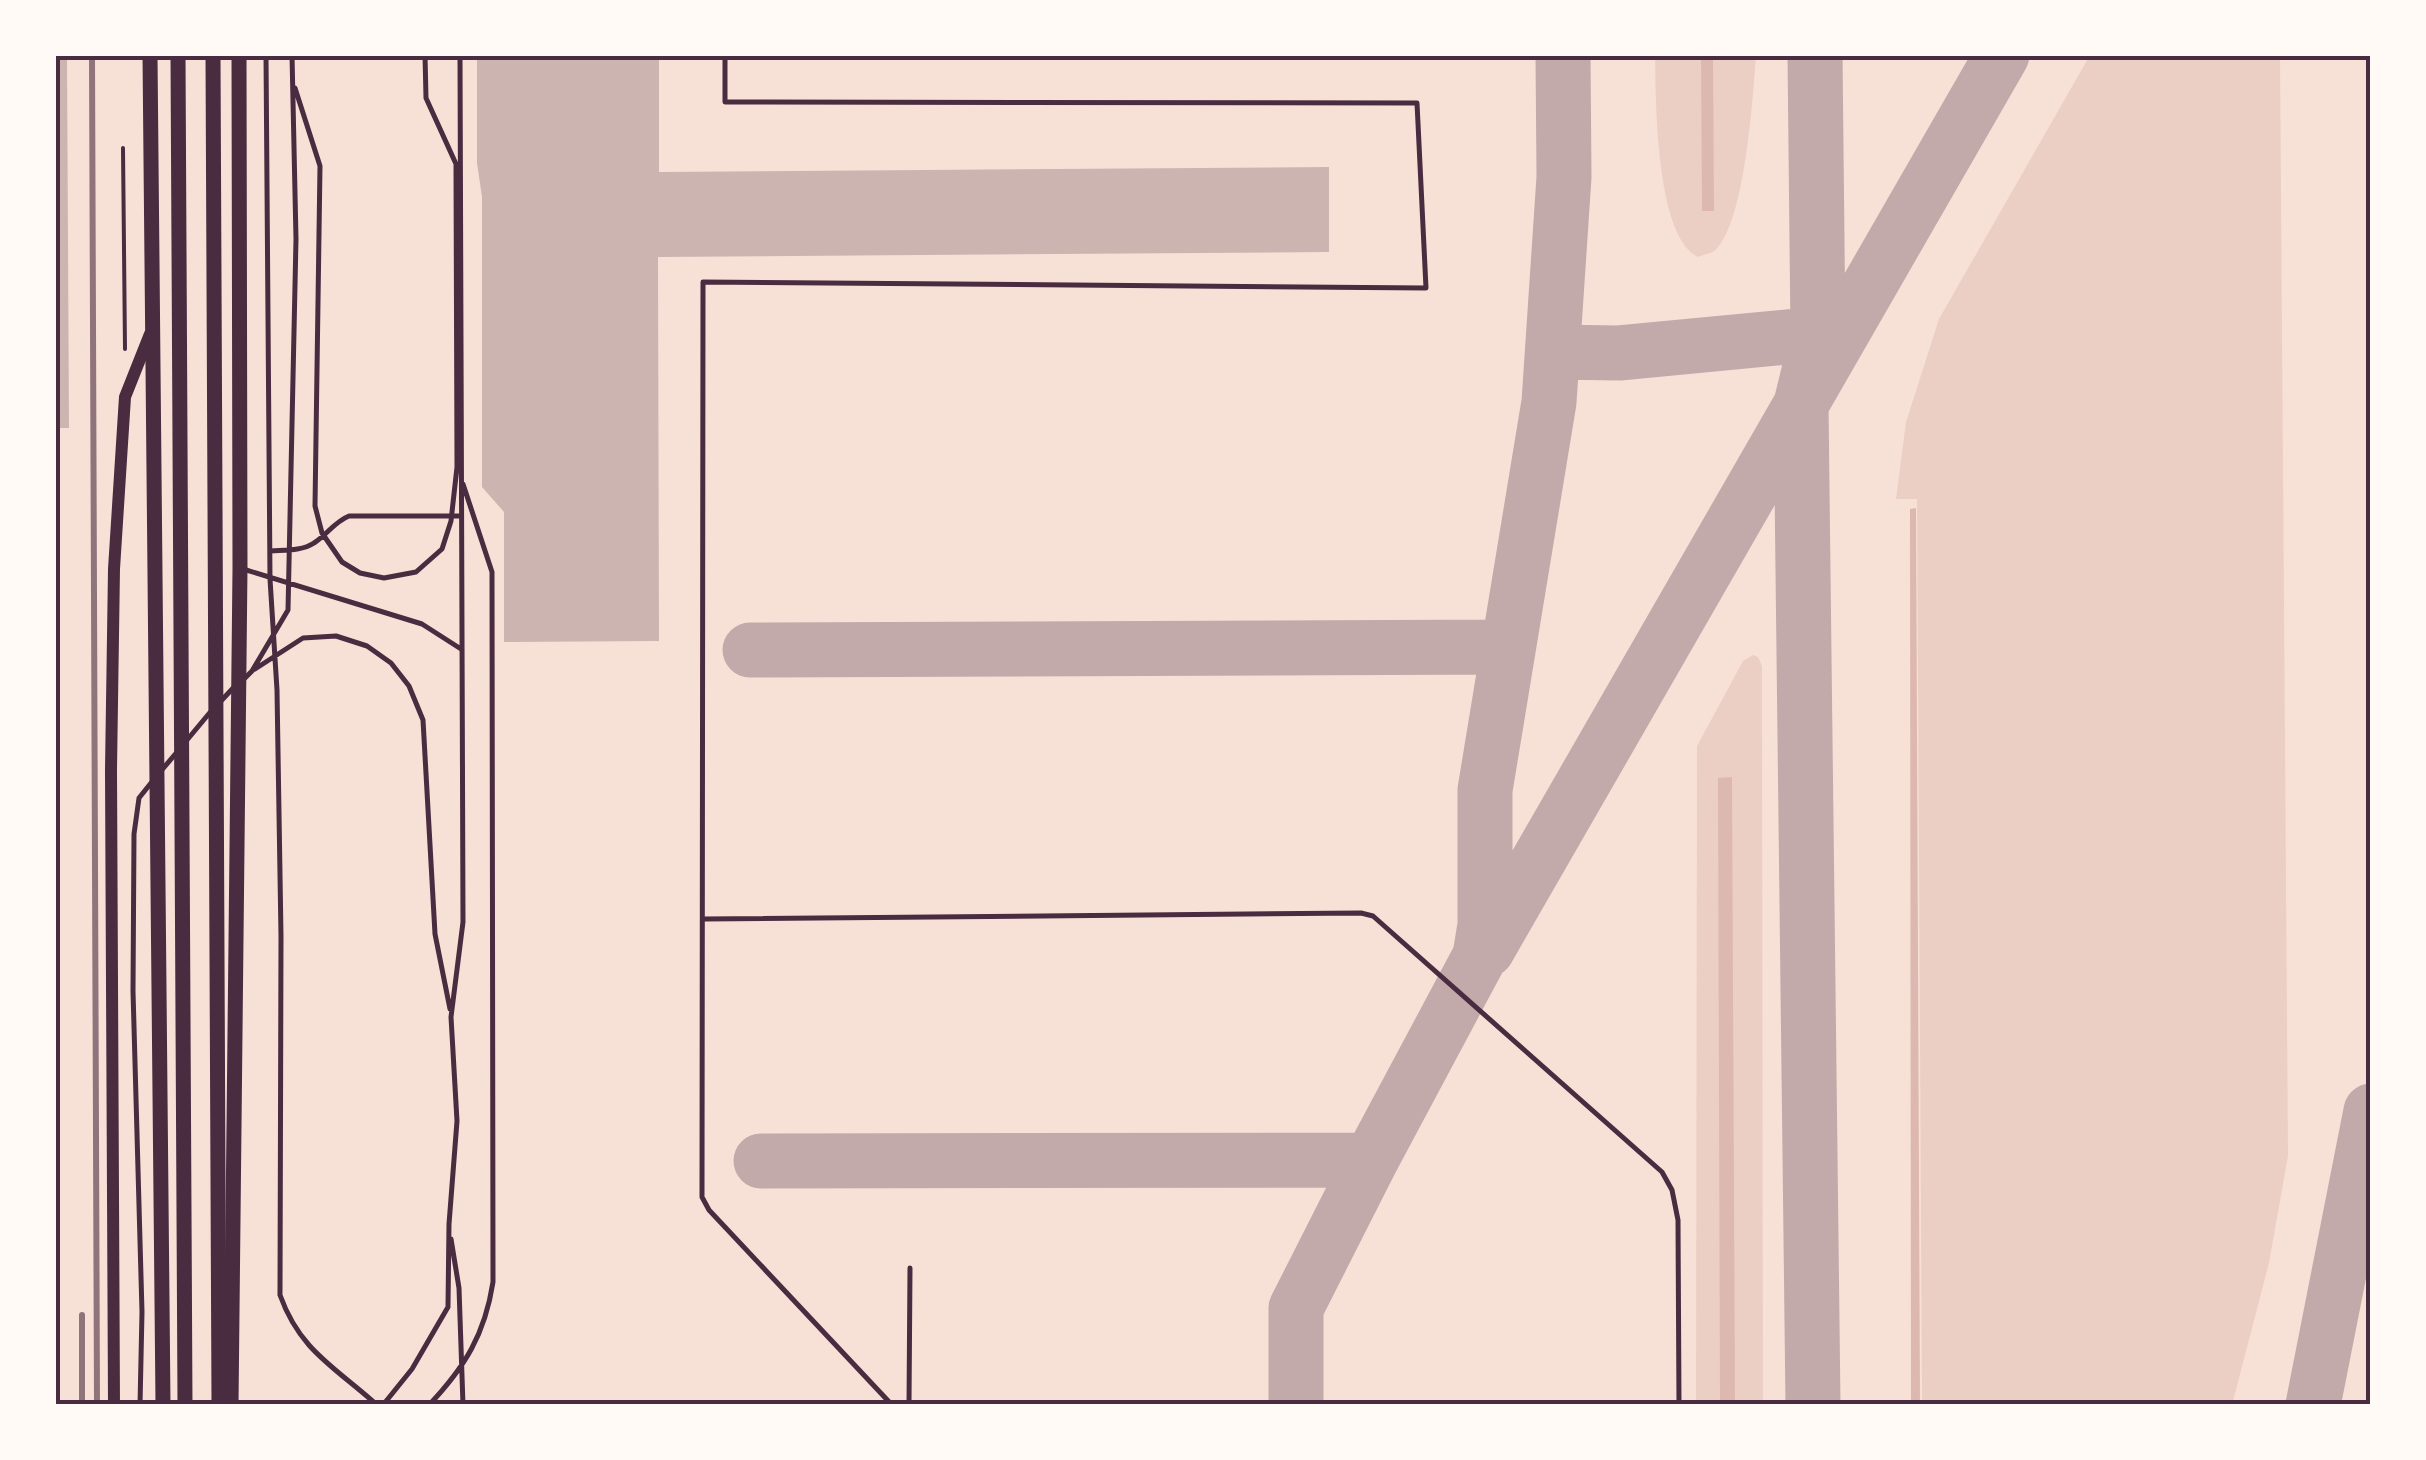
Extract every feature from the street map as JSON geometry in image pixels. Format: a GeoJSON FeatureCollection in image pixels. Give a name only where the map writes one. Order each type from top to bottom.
{"type":"FeatureCollection","features":[{"type":"Feature","properties":{"kind":"highway"},"geometry":{"type":"LineString","coordinates":[[150,55],[163,1405]]}},
{"type":"Feature","properties":{"kind":"highway"},"geometry":{"type":"LineString","coordinates":[[178,55],[186,1405]]}},
{"type":"Feature","properties":{"kind":"highway"},"geometry":{"type":"LineString","coordinates":[[213,55],[219,1405]]}},
{"type":"Feature","properties":{"kind":"highway"},"geometry":{"type":"LineString","coordinates":[[231,1405],[240,568],[239,55]]}},
{"type":"Feature","properties":{"kind":"main road"},"geometry":{"type":"LineString","coordinates":[[114,1405],[114,569],[125,397],[150,334]]}},
{"type":"Feature","properties":{"kind":"lane"},"geometry":{"type":"LineString","coordinates":[[140,1405],[142,1312],[133,991],[134,834],[139,798],[230,690],[252,671],[303,638],[336,636],[367,646],[392,663],[409,686],[423,720],[435,934],[451,1016],[457,1121],[449,1224],[448,1308],[412,1369],[380,1405],[310,1350],[290,1323],[280,1294],[281,936],[277,690],[270,580],[266,55]]}},
{"type":"Feature","properties":{"kind":"lane"},"geometry":{"type":"LineString","coordinates":[[252,671],[288,610],[296,239],[292,55]]}},
{"type":"Feature","properties":{"kind":"lane"},"geometry":{"type":"LineString","coordinates":[[292,80],[320,166],[315,506],[322,533],[342,562],[360,573],[384,578],[416,572],[442,549],[451,521],[457,467],[456,164],[426,98],[425,55]]}},
{"type":"Feature","properties":{"kind":"lane"},"geometry":{"type":"LineString","coordinates":[[451,1016],[463,922],[460,55]]}},
{"type":"Feature","properties":{"kind":"lane"},"geometry":{"type":"LineString","coordinates":[[725,55],[725,102],[1418,102],[1426,288],[703,282],[702,1197],[709,1210],[892,1405]]}},
{"type":"Feature","properties":{"kind":"lane"},"geometry":{"type":"LineString","coordinates":[[429,1405],[473,1350],[488,1318],[493,1282],[492,572],[457,467]]}},
{"type":"Feature","properties":{"kind":"lane"},"geometry":{"type":"LineString","coordinates":[[270,552],[306,547],[348,516],[461,516]]}},
{"type":"Feature","properties":{"kind":"lane"},"geometry":{"type":"LineString","coordinates":[[240,568],[422,624],[462,648]]}},
{"type":"Feature","properties":{"kind":"lane"},"geometry":{"type":"LineString","coordinates":[[704,919],[1361,913],[1373,916],[1662,1172],[1672,1190],[1678,1220],[1679,1405]]}},
{"type":"Feature","properties":{"kind":"lane"},"geometry":{"type":"LineString","coordinates":[[449,1224],[459,1288],[463,1405]]}},
{"type":"Feature","properties":{"kind":"lane"},"geometry":{"type":"LineString","coordinates":[[909,1405],[910,1268]]}},
{"type":"Feature","properties":{"kind":"path"},"geometry":{"type":"LineString","coordinates":[[124,148],[125,359]]}},
{"type":"Feature","properties":{"kind":"shaded area"},"geometry":{"type":"Polygon","coordinates":[[[1655,55],[1756,55],[1745,160],[1733,217],[1713,252],[1698,257],[1684,244],[1673,223],[1666,195],[1658,133],[1655,55]]]}},
{"type":"Feature","properties":{"kind":"shaded area"},"geometry":{"type":"Polygon","coordinates":[[[1701,55],[1713,55],[1714,211],[1702,211],[1701,55]]]}},
{"type":"Feature","properties":{"kind":"shaded area"},"geometry":{"type":"Polygon","coordinates":[[[2090,55],[2280,55],[2288,1156],[2269,1263],[2232,1405],[1922,1405],[1917,499],[1896,499],[1906,422],[1939,319],[2090,55]]]}},
{"type":"Feature","properties":{"kind":"shaded area"},"geometry":{"type":"Polygon","coordinates":[[[1916,508],[1920,1405],[1911,1405],[1910,509],[1916,508]]]}},
{"type":"Feature","properties":{"kind":"shaded area"},"geometry":{"type":"Polygon","coordinates":[[[1753,655],[1762,666],[1763,1405],[1696,1405],[1697,746],[1743,661],[1753,655]]]}},
{"type":"Feature","properties":{"kind":"shaded area"},"geometry":{"type":"Polygon","coordinates":[[[1732,777],[1735,1405],[1720,1405],[1718,778],[1732,777]]]}},
{"type":"Feature","properties":{"kind":"building"},"geometry":{"type":"Polygon","coordinates":[[[55,55],[67,55],[69,428],[55,428],[55,55]]]}},
{"type":"Feature","properties":{"kind":"building"},"geometry":{"type":"Polygon","coordinates":[[[477,55],[659,55],[659,172],[1329,167],[1329,252],[658,257],[659,641],[504,642],[504,512],[482,487],[482,197],[477,163],[477,55]]]}},
{"type":"Feature","properties":{"kind":"taxiway"},"geometry":{"type":"LineString","coordinates":[[1296,1405],[1296,1308],[1480,956],[1485,925],[1485,790],[1549,402],[1564,177],[1563,55]]}},
{"type":"Feature","properties":{"kind":"taxiway"},"geometry":{"type":"LineString","coordinates":[[1813,1405],[1801,404],[1818,334],[1815,55]]}},
{"type":"Feature","properties":{"kind":"taxiway"},"geometry":{"type":"LineString","coordinates":[[1487,950],[2002,55]]}},
{"type":"Feature","properties":{"kind":"taxiway"},"geometry":{"type":"LineString","coordinates":[[1553,352],[1619,353],[1818,334]]}},
{"type":"Feature","properties":{"kind":"taxiway"},"geometry":{"type":"LineString","coordinates":[[750,650],[1506,647]]}},
{"type":"Feature","properties":{"kind":"taxiway"},"geometry":{"type":"LineString","coordinates":[[2313,1405],[2371,1111]]}},
{"type":"Feature","properties":{"kind":"taxiway"},"geometry":{"type":"LineString","coordinates":[[761,1161],[1371,1160]]}},
{"type":"Feature","properties":{"kind":"railway"},"geometry":{"type":"LineString","coordinates":[[92,55],[97,1405]]}},
{"type":"Feature","properties":{"kind":"railway"},"geometry":{"type":"LineString","coordinates":[[82,1315],[82,1405]]}}]}
